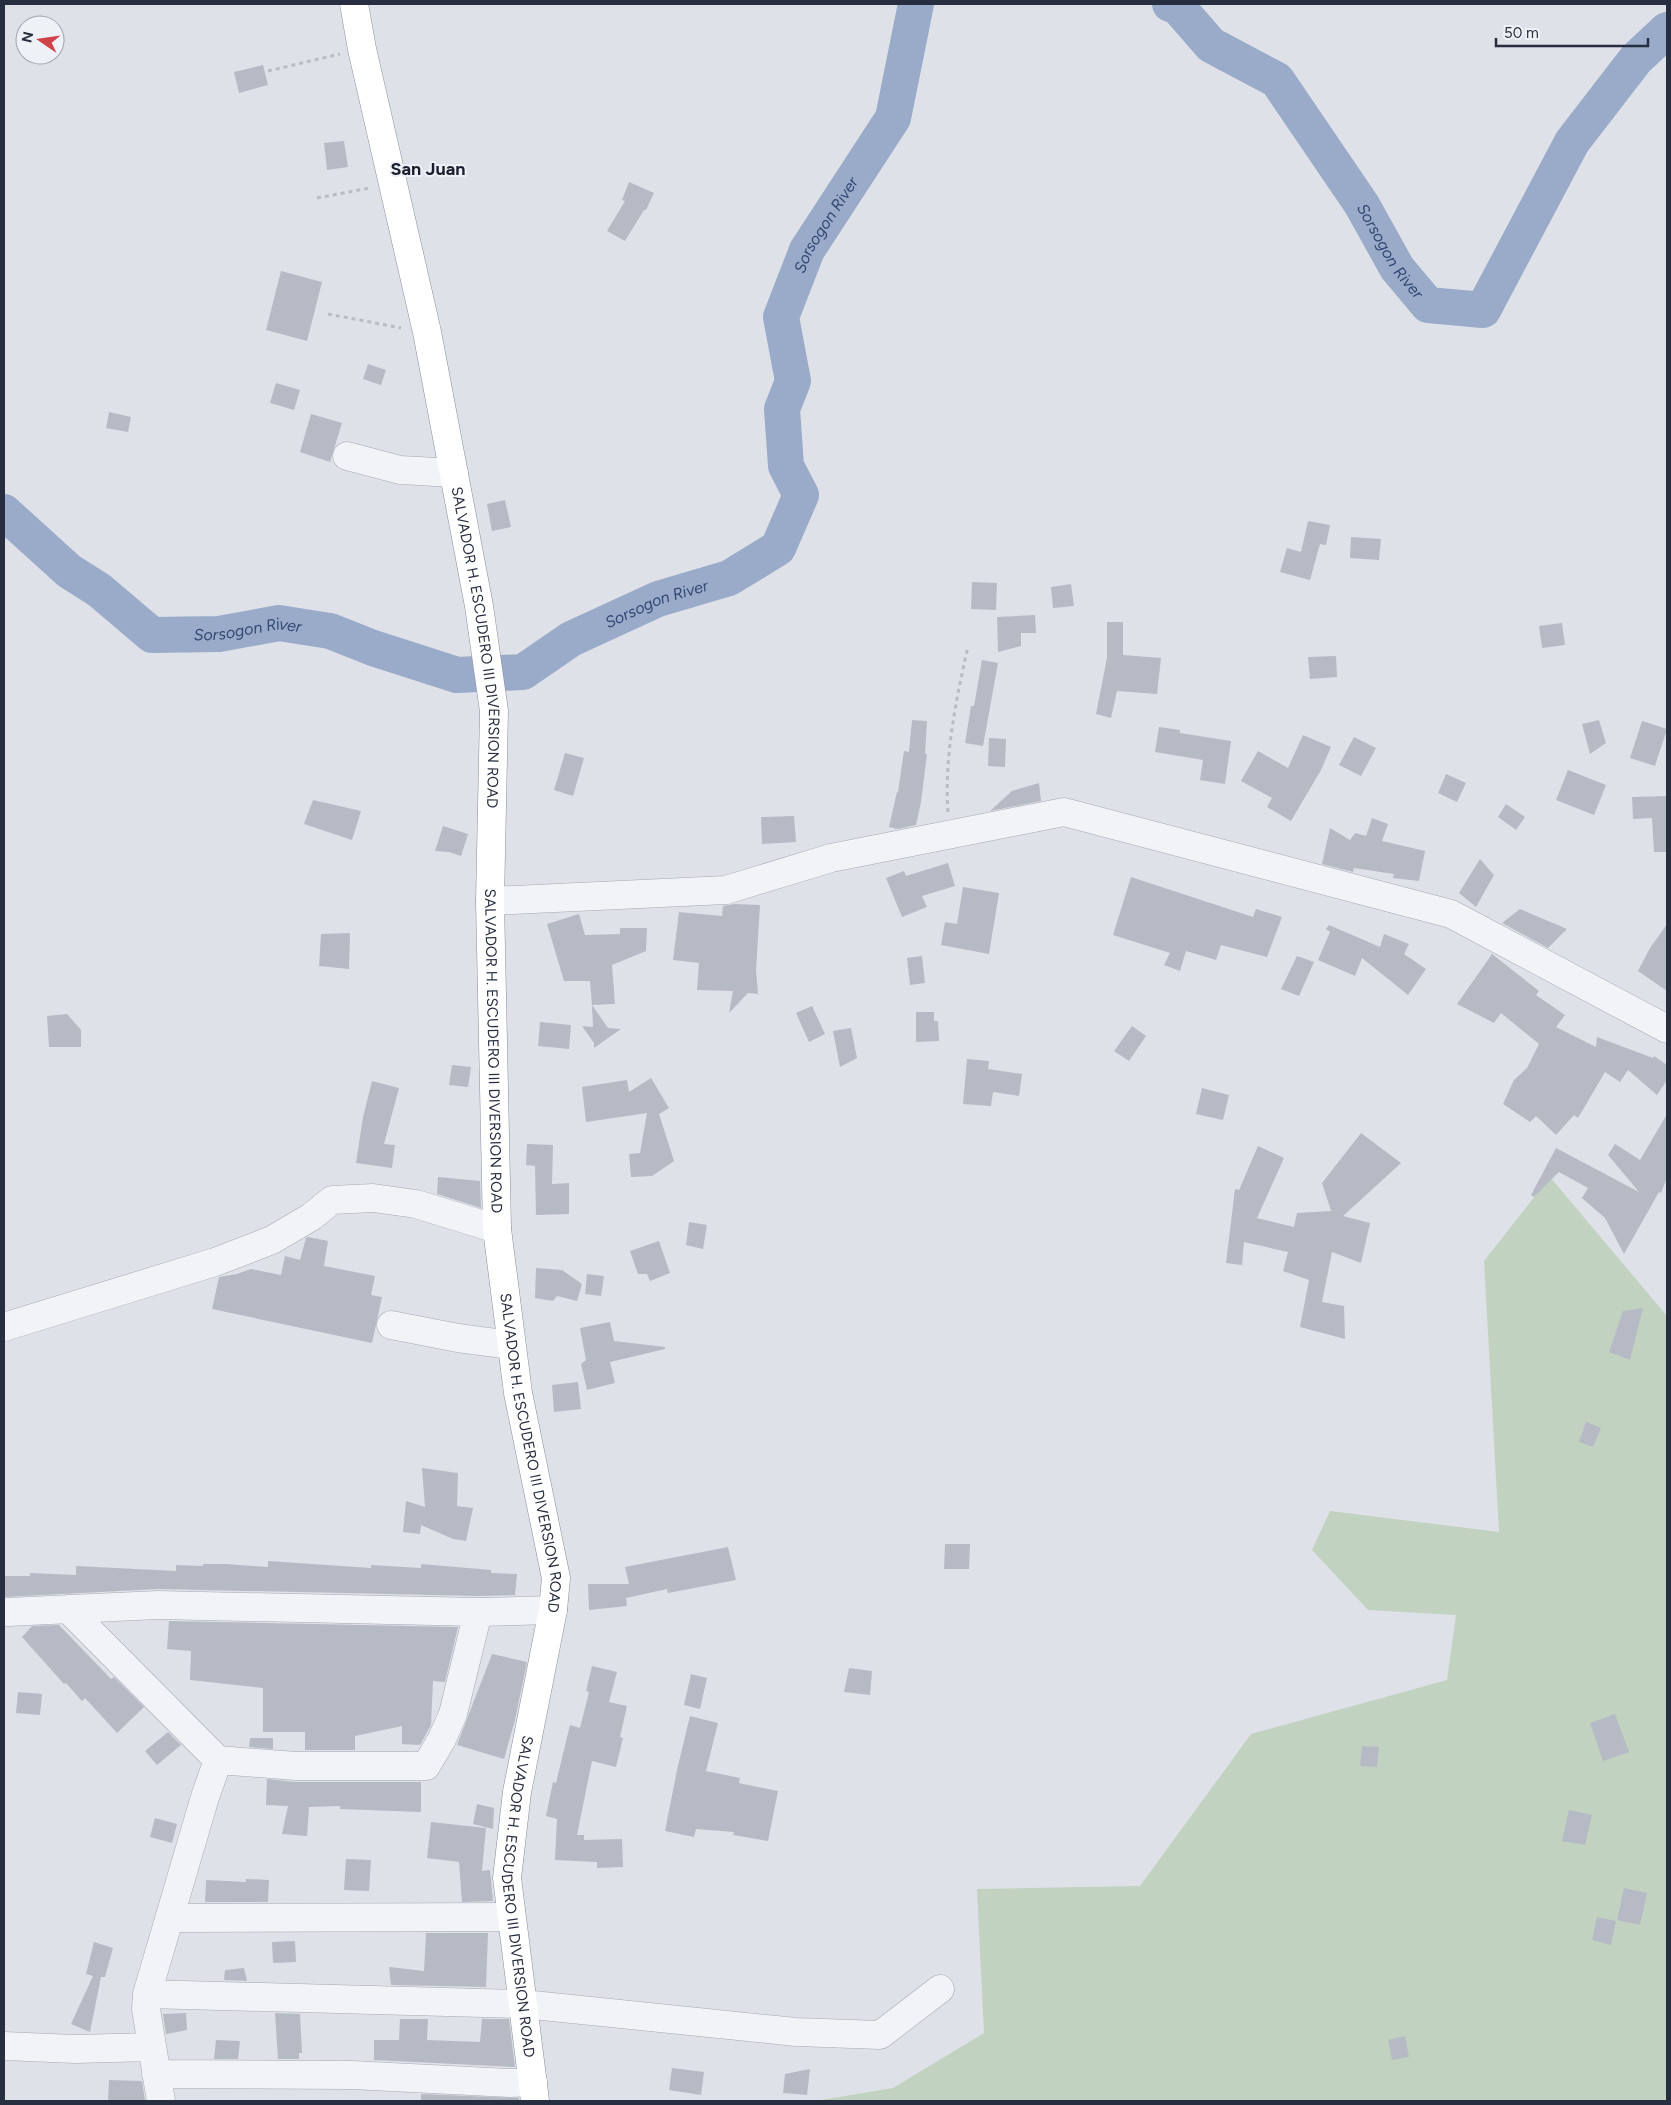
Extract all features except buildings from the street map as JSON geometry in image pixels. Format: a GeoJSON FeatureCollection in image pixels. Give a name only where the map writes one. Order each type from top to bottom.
{"type":"FeatureCollection","features":[{"type":"Feature","properties":{"kind":"highway","name":"SALVADOR H. ESCUDERO III DIVERSION ROAD"},"geometry":{"type":"LineString","coordinates":[[354,4],[362,48],[426,332],[454,473],[479,606],[494,711],[490,901],[497,1228],[518,1393],[556,1578],[553,1610],[517,1792],[507,1878],[534,2091]]}},
{"type":"Feature","properties":{"kind":"street"},"geometry":{"type":"LineString","coordinates":[[347,456],[400,470],[454,473]]}},
{"type":"Feature","properties":{"kind":"street"},"geometry":{"type":"LineString","coordinates":[[490,901],[726,890],[832,858],[1064,812],[1451,914],[1667,1029]]}},
{"type":"Feature","properties":{"kind":"street"},"geometry":{"type":"LineString","coordinates":[[4,1326],[215,1262],[272,1240],[311,1217],[332,1200],[373,1198],[416,1204],[497,1228]]}},
{"type":"Feature","properties":{"kind":"street"},"geometry":{"type":"LineString","coordinates":[[391,1325],[458,1338],[511,1345]]}},
{"type":"Feature","properties":{"kind":"street"},"geometry":{"type":"LineString","coordinates":[[7,1612],[158,1605],[478,1612],[553,1610]]}},
{"type":"Feature","properties":{"kind":"street"},"geometry":{"type":"LineString","coordinates":[[68,1609],[218,1760],[296,1766],[426,1766],[442,1739],[453,1714],[478,1612]]}},
{"type":"Feature","properties":{"kind":"street"},"geometry":{"type":"LineString","coordinates":[[160,2101],[146,2009],[147,1994],[218,1760]]}},
{"type":"Feature","properties":{"kind":"street"},"geometry":{"type":"LineString","coordinates":[[169,1918],[512,1917]]}},
{"type":"Feature","properties":{"kind":"street"},"geometry":{"type":"LineString","coordinates":[[147,1994],[522,2004],[796,2032],[880,2035],[940,1989]]}},
{"type":"Feature","properties":{"kind":"street"},"geometry":{"type":"LineString","coordinates":[[4,2046],[75,2050],[152,2047]]}},
{"type":"Feature","properties":{"kind":"street"},"geometry":{"type":"LineString","coordinates":[[156,2074],[352,2075],[510,2084],[534,2091]]}},
{"type":"Feature","properties":{"kind":"path"},"geometry":{"type":"LineString","coordinates":[[268,71],[362,48]]}},
{"type":"Feature","properties":{"kind":"path"},"geometry":{"type":"LineString","coordinates":[[316,198],[393,183]]}},
{"type":"Feature","properties":{"kind":"path"},"geometry":{"type":"LineString","coordinates":[[328,314],[426,332]]}},
{"type":"Feature","properties":{"kind":"path"},"geometry":{"type":"LineString","coordinates":[[949,835],[946,783],[954,706],[968,646]]}},
{"type":"Feature","properties":{"kind":"green space"},"geometry":{"type":"Polygon","coordinates":[[[1550,1177],[1667,1316],[1667,2101],[815,2101],[893,2088],[984,2033],[977,1889],[1140,1886],[1251,1734],[1447,1680],[1456,1615],[1368,1610],[1312,1550],[1330,1511],[1499,1532],[1484,1261],[1550,1177]]]}},
{"type":"Feature","properties":{"kind":"waterway","name":"Sorsogon River"},"geometry":{"type":"LineString","coordinates":[[4,512],[69,571],[99,590],[152,635],[219,634],[279,623],[330,631],[373,648],[457,675],[523,672],[571,639],[658,599],[729,578],[778,548],[801,495],[786,466],[782,409],[793,381],[781,317],[807,250],[893,118],[916,4]]}},
{"type":"Feature","properties":{"kind":"waterway","name":"Sorsogon River"},"geometry":{"type":"LineString","coordinates":[[1170,4],[1177,6],[1211,45],[1277,80],[1362,205],[1397,268],[1428,305],[1483,310],[1572,142],[1636,59],[1667,30]]}},
{"type":"Feature","properties":{"kind":"district","name":"San Juan"},"geometry":{"type":"Point","coordinates":[428,169]}}]}
